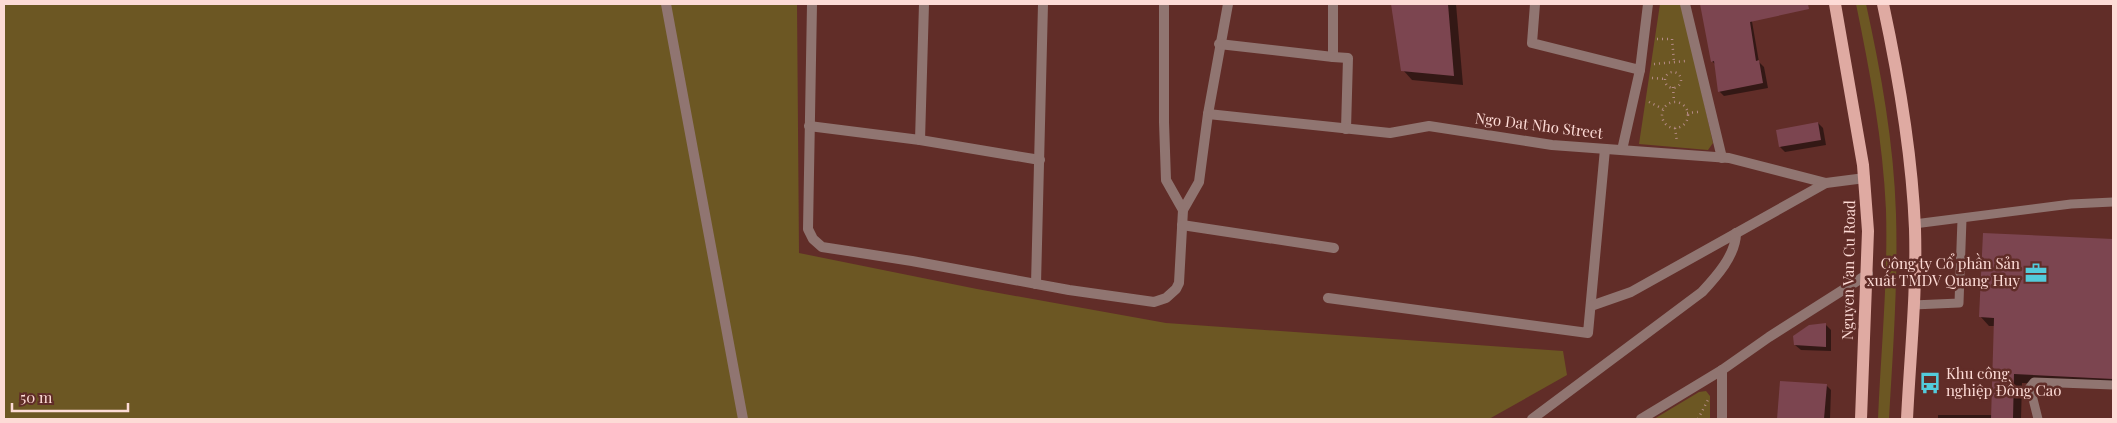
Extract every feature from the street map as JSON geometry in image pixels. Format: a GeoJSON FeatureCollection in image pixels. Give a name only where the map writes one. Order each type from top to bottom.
{"type":"FeatureCollection","features":[{"type":"Feature","properties":{"kind":"main road","name":"Nguyen Van Cu Road"},"geometry":{"type":"LineString","coordinates":[[1835,4],[1865,178],[1868,274],[1861,419]]}},
{"type":"Feature","properties":{"kind":"main road"},"geometry":{"type":"LineString","coordinates":[[1883,4],[1896,64],[1909,154],[1914,224],[1913,305],[1907,419]]}},
{"type":"Feature","properties":{"kind":"street"},"geometry":{"type":"LineString","coordinates":[[666,4],[743,419]]}},
{"type":"Feature","properties":{"kind":"street"},"geometry":{"type":"LineString","coordinates":[[812,4],[808,229],[818,245],[1036,284],[1154,302],[1166,298],[1176,289],[1179,283],[1183,210],[1199,182],[1219,44],[1228,4]]}},
{"type":"Feature","properties":{"kind":"street"},"geometry":{"type":"LineString","coordinates":[[920,140],[924,4]]}},
{"type":"Feature","properties":{"kind":"street"},"geometry":{"type":"LineString","coordinates":[[1036,284],[1042,4]]}},
{"type":"Feature","properties":{"kind":"street"},"geometry":{"type":"LineString","coordinates":[[1164,4],[1166,180],[1183,210]]}},
{"type":"Feature","properties":{"kind":"street"},"geometry":{"type":"LineString","coordinates":[[1332,57],[1333,4]]}},
{"type":"Feature","properties":{"kind":"street"},"geometry":{"type":"LineString","coordinates":[[1535,4],[1532,43],[1640,70]]}},
{"type":"Feature","properties":{"kind":"street"},"geometry":{"type":"LineString","coordinates":[[1622,150],[1640,70],[1648,4]]}},
{"type":"Feature","properties":{"kind":"street"},"geometry":{"type":"LineString","coordinates":[[1685,4],[1722,158]]}},
{"type":"Feature","properties":{"kind":"street"},"geometry":{"type":"LineString","coordinates":[[1219,44],[1348,58],[1346,129]]}},
{"type":"Feature","properties":{"kind":"street","name":"Ngo Dat Nho Street"},"geometry":{"type":"LineString","coordinates":[[1208,114],[1390,133],[1430,126],[1552,145],[1722,158],[1826,184],[1865,178]]}},
{"type":"Feature","properties":{"kind":"street"},"geometry":{"type":"LineString","coordinates":[[810,126],[920,140],[1040,160]]}},
{"type":"Feature","properties":{"kind":"street"},"geometry":{"type":"LineString","coordinates":[[1328,298],[1588,333],[1606,149]]}},
{"type":"Feature","properties":{"kind":"street"},"geometry":{"type":"LineString","coordinates":[[1591,306],[1631,292],[1826,184]]}},
{"type":"Feature","properties":{"kind":"street"},"geometry":{"type":"LineString","coordinates":[[1182,225],[1334,248]]}},
{"type":"Feature","properties":{"kind":"street"},"geometry":{"type":"LineString","coordinates":[[1532,419],[1702,292],[1724,264],[1736,239],[1736,233]]}},
{"type":"Feature","properties":{"kind":"street"},"geometry":{"type":"LineString","coordinates":[[1641,419],[1722,370],[1769,337],[1868,274]]}},
{"type":"Feature","properties":{"kind":"street"},"geometry":{"type":"LineString","coordinates":[[1722,370],[1722,419]]}},
{"type":"Feature","properties":{"kind":"lane"},"geometry":{"type":"LineString","coordinates":[[1914,224],[2071,204],[2113,202]]}},
{"type":"Feature","properties":{"kind":"lane"},"geometry":{"type":"LineString","coordinates":[[1913,305],[1959,304],[1962,219]]}},
{"type":"Feature","properties":{"kind":"lane"},"geometry":{"type":"LineString","coordinates":[[2038,419],[2030,387],[2034,382],[2113,385]]}},
{"type":"Feature","properties":{"kind":"path"},"geometry":{"type":"LineString","coordinates":[[1657,39],[1672,39],[1674,62]]}},
{"type":"Feature","properties":{"kind":"path"},"geometry":{"type":"LineString","coordinates":[[1654,64],[1692,60]]}},
{"type":"Feature","properties":{"kind":"path"},"geometry":{"type":"LineString","coordinates":[[1671,72],[1676,72],[1680,76],[1680,83],[1673,87],[1667,85],[1666,79],[1671,72]]}},
{"type":"Feature","properties":{"kind":"path"},"geometry":{"type":"LineString","coordinates":[[1652,78],[1666,79]]}},
{"type":"Feature","properties":{"kind":"path"},"geometry":{"type":"LineString","coordinates":[[1673,87],[1674,102]]}},
{"type":"Feature","properties":{"kind":"path"},"geometry":{"type":"LineString","coordinates":[[1649,102],[1663,109]]}},
{"type":"Feature","properties":{"kind":"path"},"geometry":{"type":"LineString","coordinates":[[1674,102],[1682,105],[1687,113],[1685,124],[1675,128],[1668,127],[1663,122],[1663,109],[1669,103],[1674,102]]}},
{"type":"Feature","properties":{"kind":"path"},"geometry":{"type":"LineString","coordinates":[[1687,113],[1704,112]]}},
{"type":"Feature","properties":{"kind":"path"},"geometry":{"type":"LineString","coordinates":[[1675,128],[1677,146]]}},
{"type":"Feature","properties":{"kind":"path"},"geometry":{"type":"LineString","coordinates":[[1698,419],[1709,398]]}},
{"type":"Feature","properties":{"kind":"shaded area"},"geometry":{"type":"Polygon","coordinates":[[[4,4],[797,4],[799,253],[977,289],[1166,323],[1563,351],[1567,375],[1489,419],[4,419],[4,4]]]}},
{"type":"Feature","properties":{"kind":"shaded area"},"geometry":{"type":"Polygon","coordinates":[[[1660,4],[1682,4],[1713,143],[1708,150],[1639,144],[1660,4]]]}},
{"type":"Feature","properties":{"kind":"shaded area"},"geometry":{"type":"Polygon","coordinates":[[[1856,4],[1866,4],[1882,82],[1893,161],[1896,214],[1896,291],[1889,419],[1878,419],[1886,262],[1886,210],[1882,158],[1875,107],[1856,4]]]}},
{"type":"Feature","properties":{"kind":"shaded area"},"geometry":{"type":"Polygon","coordinates":[[[1706,391],[1710,396],[1710,419],[1654,419],[1699,392],[1706,391]]]}},
{"type":"Feature","properties":{"kind":"building"},"geometry":{"type":"Polygon","coordinates":[[[1391,4],[1448,4],[1454,76],[1401,71],[1391,4]]]}},
{"type":"Feature","properties":{"kind":"building"},"geometry":{"type":"Polygon","coordinates":[[[1700,4],[1808,4],[1809,9],[1750,22],[1756,61],[1759,60],[1763,83],[1718,92],[1714,61],[1711,62],[1700,4]]]}},
{"type":"Feature","properties":{"kind":"building"},"geometry":{"type":"Polygon","coordinates":[[[1818,122],[1821,140],[1779,147],[1776,130],[1818,122]]]}},
{"type":"Feature","properties":{"kind":"building"},"geometry":{"type":"Polygon","coordinates":[[[1983,233],[2113,239],[2113,379],[2014,374],[2013,419],[1991,419],[1994,318],[1979,317],[1983,233]]]}},
{"type":"Feature","properties":{"kind":"building"},"geometry":{"type":"Polygon","coordinates":[[[1826,323],[1826,347],[1794,345],[1793,336],[1809,325],[1826,323]]]}},
{"type":"Feature","properties":{"kind":"building"},"geometry":{"type":"Polygon","coordinates":[[[1780,381],[1827,384],[1824,419],[1777,419],[1780,381]]]}},
{"type":"Feature","properties":{"kind":"place","name":"Công ty Cổ phần Sản xuất TMDV Quang Huy"},"geometry":{"type":"Point","coordinates":[2036,273]}},
{"type":"Feature","properties":{"kind":"place","name":"Khu công nghiệp Đồng Cao"},"geometry":{"type":"Point","coordinates":[1930,383]}}]}
